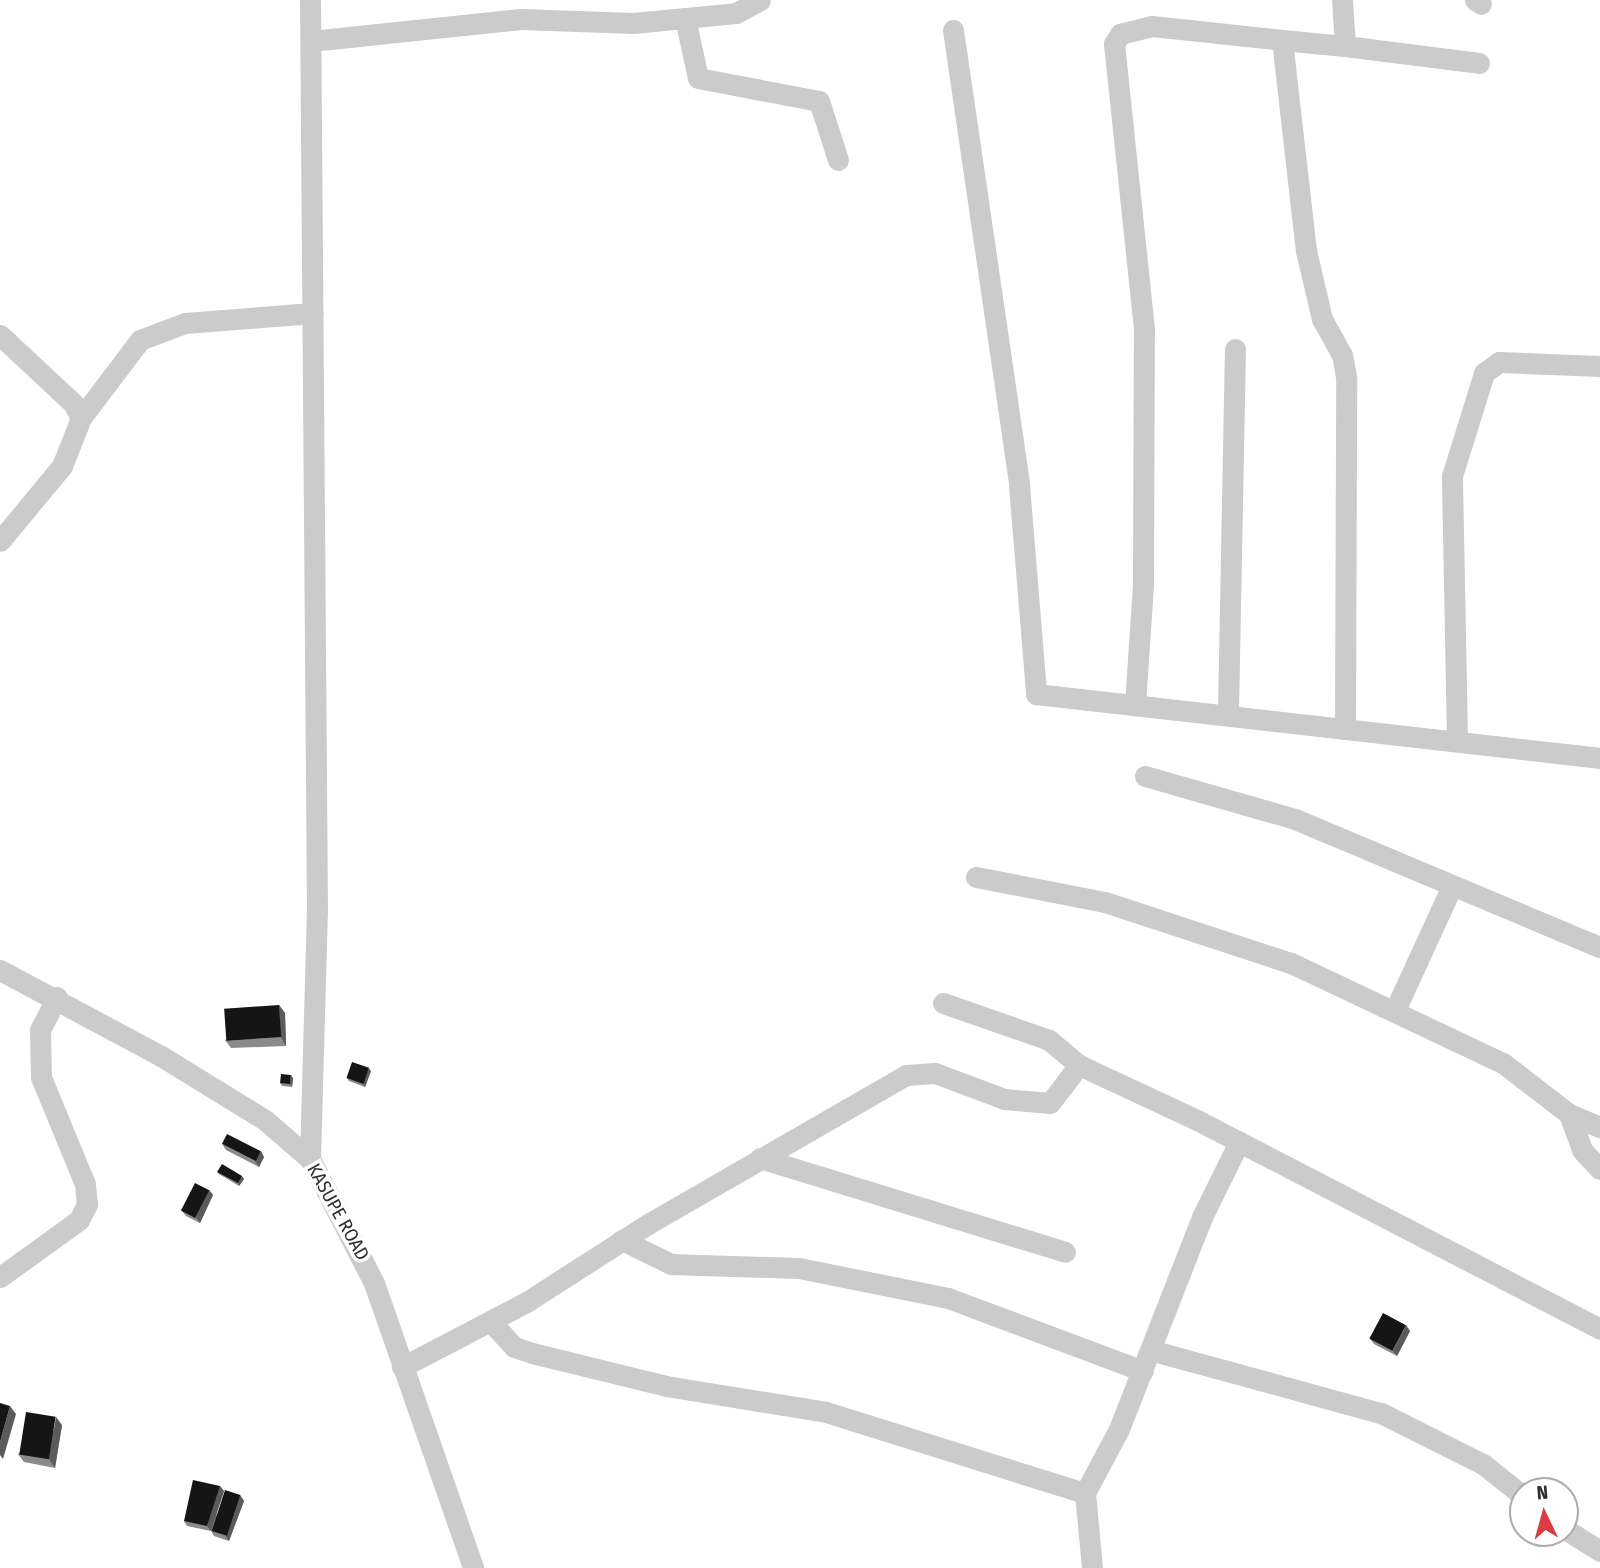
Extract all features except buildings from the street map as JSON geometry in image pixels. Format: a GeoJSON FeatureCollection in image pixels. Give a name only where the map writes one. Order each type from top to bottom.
{"type":"FeatureCollection","features":[{"type":"Feature","properties":{"kind":"street"},"geometry":{"type":"LineString","coordinates":[[310,0],[316,1044],[310,1159]]}},
{"type":"Feature","properties":{"kind":"street"},"geometry":{"type":"LineString","coordinates":[[311,41],[521,19],[633,23],[736,13],[760,0]]}},
{"type":"Feature","properties":{"kind":"street"},"geometry":{"type":"LineString","coordinates":[[1342,0],[1345,46]]}},
{"type":"Feature","properties":{"kind":"street"},"geometry":{"type":"LineString","coordinates":[[685,18],[698,78],[819,101],[838,160]]}},
{"type":"Feature","properties":{"kind":"street"},"geometry":{"type":"LineString","coordinates":[[1135,705],[1143,584],[1144,329],[1114,44],[1120,34],[1152,26],[1479,63]]}},
{"type":"Feature","properties":{"kind":"street"},"geometry":{"type":"LineString","coordinates":[[953,30],[1019,485],[1035,690],[1044,699],[1228,712],[1600,758]]}},
{"type":"Feature","properties":{"kind":"street"},"geometry":{"type":"LineString","coordinates":[[1282,40],[1306,251],[1322,319],[1346,377],[1345,728]]}},
{"type":"Feature","properties":{"kind":"street"},"geometry":{"type":"LineString","coordinates":[[0,541],[62,466],[81,418],[140,340],[186,323],[313,313]]}},
{"type":"Feature","properties":{"kind":"street"},"geometry":{"type":"LineString","coordinates":[[0,335],[73,403],[81,418]]}},
{"type":"Feature","properties":{"kind":"street"},"geometry":{"type":"LineString","coordinates":[[1228,712],[1235,349]]}},
{"type":"Feature","properties":{"kind":"street"},"geometry":{"type":"LineString","coordinates":[[1457,740],[1452,476],[1484,373],[1499,362],[1600,366]]}},
{"type":"Feature","properties":{"kind":"street"},"geometry":{"type":"LineString","coordinates":[[1144,776],[1294,819],[1600,947]]}},
{"type":"Feature","properties":{"kind":"street"},"geometry":{"type":"LineString","coordinates":[[976,877],[1105,902],[1206,931],[1395,1010],[1503,1063],[1569,1114],[1600,1127]]}},
{"type":"Feature","properties":{"kind":"street"},"geometry":{"type":"LineString","coordinates":[[1395,1010],[1452,886]]}},
{"type":"Feature","properties":{"kind":"street","name":"KASUPE ROAD"},"geometry":{"type":"LineString","coordinates":[[0,970],[57,997],[265,1120],[310,1159],[361,1251],[473,1568]]}},
{"type":"Feature","properties":{"kind":"street"},"geometry":{"type":"LineString","coordinates":[[0,1277],[79,1220],[87,1204],[85,1184],[41,1077],[40,1030],[57,997]]}},
{"type":"Feature","properties":{"kind":"street"},"geometry":{"type":"LineString","coordinates":[[943,1003],[1049,1040],[1079,1065],[1239,1142],[1600,1329]]}},
{"type":"Feature","properties":{"kind":"street"},"geometry":{"type":"LineString","coordinates":[[402,1367],[490,1321],[760,1158],[913,1072],[964,1079],[1004,1099],[1051,1103],[1079,1065]]}},
{"type":"Feature","properties":{"kind":"street"},"geometry":{"type":"LineString","coordinates":[[1569,1114],[1582,1150],[1600,1169]]}},
{"type":"Feature","properties":{"kind":"street"},"geometry":{"type":"LineString","coordinates":[[1092,1568],[1082,1517],[1085,1493],[1143,1371],[1202,1217],[1239,1142]]}},
{"type":"Feature","properties":{"kind":"street"},"geometry":{"type":"LineString","coordinates":[[760,1158],[1065,1252]]}},
{"type":"Feature","properties":{"kind":"street"},"geometry":{"type":"LineString","coordinates":[[622,1240],[671,1264],[799,1268],[947,1298],[1143,1371]]}},
{"type":"Feature","properties":{"kind":"street"},"geometry":{"type":"LineString","coordinates":[[490,1321],[514,1347],[532,1353],[666,1386],[826,1412],[1085,1493]]}},
{"type":"Feature","properties":{"kind":"street"},"geometry":{"type":"LineString","coordinates":[[1150,1350],[1381,1412],[1483,1464],[1509,1485]]}},
{"type":"Feature","properties":{"kind":"street"},"geometry":{"type":"LineString","coordinates":[[1579,1538],[1600,1551]]}}]}
